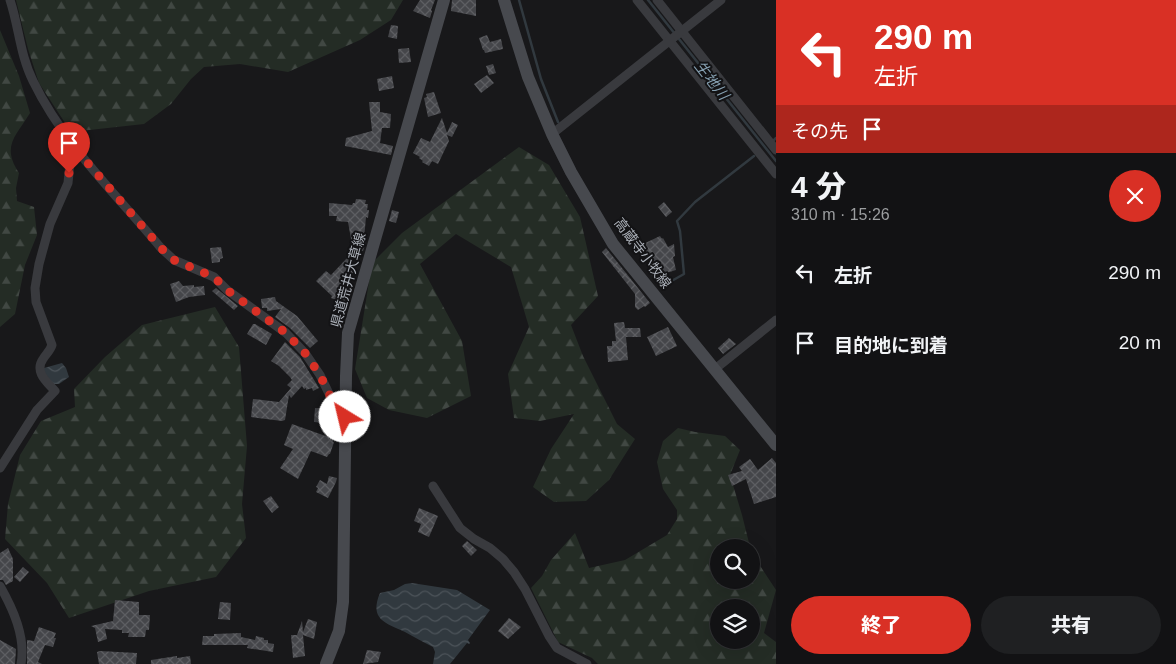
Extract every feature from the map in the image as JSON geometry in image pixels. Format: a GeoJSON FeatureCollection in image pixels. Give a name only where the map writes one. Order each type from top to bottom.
{"type":"FeatureCollection","features":[{"type":"Feature","properties":{"kind":"main road","name":"県道荒井大草線"},"geometry":{"type":"LineString","coordinates":[[326,664],[339,631],[343,602],[348,333],[444,0]]}},
{"type":"Feature","properties":{"kind":"main road","name":"高蔵寺小牧線"},"geometry":{"type":"LineString","coordinates":[[504,0],[528,76],[552,134],[571,172],[613,244],[776,445]]}},
{"type":"Feature","properties":{"kind":"street"},"geometry":{"type":"LineString","coordinates":[[10,0],[16,17],[23,56],[32,81],[60,129],[74,147],[161,248],[174,260],[214,277],[227,290],[286,333],[305,353],[320,375],[335,406],[345,417]]}},
{"type":"Feature","properties":{"kind":"street"},"geometry":{"type":"LineString","coordinates":[[637,0],[776,174]]}},
{"type":"Feature","properties":{"kind":"street"},"geometry":{"type":"LineString","coordinates":[[657,0],[776,150]]}},
{"type":"Feature","properties":{"kind":"street"},"geometry":{"type":"LineString","coordinates":[[552,134],[721,0]]}},
{"type":"Feature","properties":{"kind":"street"},"geometry":{"type":"LineString","coordinates":[[0,468],[37,410],[55,391],[41,375],[40,370],[41,362],[52,345],[36,302],[35,288],[39,264],[50,224],[68,183],[74,147]]}},
{"type":"Feature","properties":{"kind":"street"},"geometry":{"type":"LineString","coordinates":[[715,369],[776,320]]}},
{"type":"Feature","properties":{"kind":"street"},"geometry":{"type":"LineString","coordinates":[[434,486],[460,528],[474,540],[490,548],[514,572],[525,589],[548,636],[557,648],[587,664]]}},
{"type":"Feature","properties":{"kind":"street"},"geometry":{"type":"LineString","coordinates":[[0,586],[16,622],[21,639],[23,653],[21,664]]}},
{"type":"Feature","properties":{"kind":"green space"},"geometry":{"type":"Polygon","coordinates":[[[16,0],[403,0],[391,20],[360,40],[288,72],[240,64],[204,67],[191,79],[171,104],[144,124],[71,132],[39,83],[28,49],[16,0]]]}},
{"type":"Feature","properties":{"kind":"green space"},"geometry":{"type":"Polygon","coordinates":[[[0,30],[19,76],[30,113],[16,135],[11,148],[11,155],[19,173],[16,188],[17,201],[34,207],[37,235],[25,265],[15,314],[0,327],[0,30]]]}},
{"type":"Feature","properties":{"kind":"green space"},"geometry":{"type":"Polygon","coordinates":[[[519,147],[549,165],[580,217],[598,296],[571,325],[583,356],[617,424],[635,439],[609,480],[586,501],[554,502],[533,487],[551,449],[574,414],[540,421],[514,418],[508,374],[529,327],[511,267],[456,234],[420,264],[462,341],[471,396],[427,418],[389,410],[367,398],[355,369],[372,263],[402,233],[519,147]]]}},
{"type":"Feature","properties":{"kind":"green space"},"geometry":{"type":"Polygon","coordinates":[[[215,307],[239,347],[247,446],[242,504],[246,538],[216,577],[149,591],[69,618],[47,583],[5,539],[8,504],[20,455],[41,421],[75,407],[74,389],[105,357],[142,325],[215,307]]]}},
{"type":"Feature","properties":{"kind":"green space"},"geometry":{"type":"Polygon","coordinates":[[[678,428],[725,436],[740,450],[730,475],[748,539],[710,539],[710,589],[760,589],[760,566],[776,590],[764,633],[776,642],[776,664],[598,664],[592,658],[558,642],[531,588],[542,576],[551,560],[575,533],[589,568],[625,560],[667,535],[677,519],[677,510],[663,489],[657,462],[663,441],[678,428]]]}},
{"type":"Feature","properties":{"kind":"water"},"geometry":{"type":"Polygon","coordinates":[[[62,363],[69,377],[59,384],[53,384],[44,372],[44,368],[62,363]]]}},
{"type":"Feature","properties":{"kind":"water"},"geometry":{"type":"Polygon","coordinates":[[[412,583],[457,590],[490,610],[468,640],[470,643],[467,643],[450,664],[433,664],[435,652],[433,647],[385,623],[378,614],[376,609],[380,593],[412,583]]]}},
{"type":"Feature","properties":{"kind":"building"},"geometry":{"type":"Polygon","coordinates":[[[420,0],[435,0],[430,18],[413,11],[420,0]]]}},
{"type":"Feature","properties":{"kind":"building"},"geometry":{"type":"Polygon","coordinates":[[[452,0],[476,0],[476,16],[451,11],[452,0]]]}},
{"type":"Feature","properties":{"kind":"building"},"geometry":{"type":"Polygon","coordinates":[[[391,25],[398,26],[397,39],[388,37],[391,25]]]}},
{"type":"Feature","properties":{"kind":"building"},"geometry":{"type":"Polygon","coordinates":[[[487,35],[490,42],[501,39],[503,49],[485,53],[479,38],[487,35]]]}},
{"type":"Feature","properties":{"kind":"building"},"geometry":{"type":"Polygon","coordinates":[[[409,48],[411,62],[399,63],[398,49],[409,48]]]}},
{"type":"Feature","properties":{"kind":"building"},"geometry":{"type":"Polygon","coordinates":[[[493,64],[496,73],[489,75],[486,66],[493,64]]]}},
{"type":"Feature","properties":{"kind":"building"},"geometry":{"type":"Polygon","coordinates":[[[487,75],[494,83],[481,93],[474,84],[487,75]]]}},
{"type":"Feature","properties":{"kind":"building"},"geometry":{"type":"Polygon","coordinates":[[[392,76],[394,88],[379,91],[377,79],[392,76]]]}},
{"type":"Feature","properties":{"kind":"building"},"geometry":{"type":"Polygon","coordinates":[[[434,92],[441,113],[428,117],[424,98],[427,97],[426,94],[434,92]]]}},
{"type":"Feature","properties":{"kind":"building"},"geometry":{"type":"Polygon","coordinates":[[[369,102],[380,102],[380,112],[391,114],[390,128],[382,128],[380,143],[393,146],[391,155],[345,146],[346,138],[372,131],[369,102]]]}},
{"type":"Feature","properties":{"kind":"building"},"geometry":{"type":"Polygon","coordinates":[[[442,118],[447,133],[452,122],[458,125],[452,137],[447,135],[449,141],[438,164],[432,161],[429,166],[413,153],[421,138],[430,142],[442,118]]]}},
{"type":"Feature","properties":{"kind":"building"},"geometry":{"type":"Polygon","coordinates":[[[356,199],[366,200],[365,204],[368,204],[367,210],[369,210],[368,218],[366,217],[364,239],[367,239],[361,253],[353,250],[348,222],[336,221],[337,216],[329,216],[329,203],[352,205],[356,199]]]}},
{"type":"Feature","properties":{"kind":"building"},"geometry":{"type":"Polygon","coordinates":[[[664,202],[672,212],[666,217],[658,207],[664,202]]]}},
{"type":"Feature","properties":{"kind":"building"},"geometry":{"type":"Polygon","coordinates":[[[392,210],[399,212],[396,223],[389,221],[392,210]]]}},
{"type":"Feature","properties":{"kind":"building"},"geometry":{"type":"Polygon","coordinates":[[[660,236],[668,247],[674,244],[675,256],[673,257],[676,270],[653,277],[648,271],[655,270],[639,246],[660,236]]]}},
{"type":"Feature","properties":{"kind":"building"},"geometry":{"type":"Polygon","coordinates":[[[221,247],[223,258],[220,259],[220,262],[212,263],[210,248],[221,247]]]}},
{"type":"Feature","properties":{"kind":"building"},"geometry":{"type":"Polygon","coordinates":[[[606,248],[650,303],[645,307],[638,310],[635,307],[635,294],[602,252],[606,248]]]}},
{"type":"Feature","properties":{"kind":"building"},"geometry":{"type":"Polygon","coordinates":[[[347,258],[354,264],[350,269],[354,272],[343,285],[348,287],[347,289],[349,290],[344,303],[331,298],[332,296],[316,281],[326,271],[331,275],[347,258]]]}},
{"type":"Feature","properties":{"kind":"building"},"geometry":{"type":"Polygon","coordinates":[[[179,281],[183,286],[204,286],[205,295],[189,297],[176,302],[170,284],[179,281]]]}},
{"type":"Feature","properties":{"kind":"building"},"geometry":{"type":"Polygon","coordinates":[[[216,288],[238,306],[234,310],[212,291],[216,288]]]}},
{"type":"Feature","properties":{"kind":"building"},"geometry":{"type":"Polygon","coordinates":[[[275,297],[276,301],[297,316],[318,341],[310,348],[290,328],[275,317],[281,309],[267,311],[267,308],[262,308],[261,299],[275,297]]]}},
{"type":"Feature","properties":{"kind":"building"},"geometry":{"type":"Polygon","coordinates":[[[624,322],[625,328],[640,328],[641,337],[626,337],[628,360],[608,362],[607,346],[612,346],[612,341],[616,341],[614,323],[624,322]]]}},
{"type":"Feature","properties":{"kind":"building"},"geometry":{"type":"Polygon","coordinates":[[[253,324],[272,334],[266,345],[247,334],[253,324]]]}},
{"type":"Feature","properties":{"kind":"building"},"geometry":{"type":"Polygon","coordinates":[[[668,327],[677,346],[656,356],[647,337],[668,327]]]}},
{"type":"Feature","properties":{"kind":"building"},"geometry":{"type":"Polygon","coordinates":[[[729,338],[736,344],[723,354],[718,348],[729,338]]]}},
{"type":"Feature","properties":{"kind":"building"},"geometry":{"type":"Polygon","coordinates":[[[285,342],[300,357],[319,388],[313,391],[312,388],[306,390],[302,386],[291,398],[289,395],[285,420],[251,417],[253,399],[279,402],[291,388],[287,385],[292,380],[290,377],[271,361],[285,342]]]}},
{"type":"Feature","properties":{"kind":"building"},"geometry":{"type":"Polygon","coordinates":[[[315,408],[327,409],[326,423],[314,422],[315,408]]]}},
{"type":"Feature","properties":{"kind":"building"},"geometry":{"type":"Polygon","coordinates":[[[292,424],[334,439],[330,454],[327,457],[311,451],[298,479],[280,468],[293,449],[284,445],[292,424]]]}},
{"type":"Feature","properties":{"kind":"building"},"geometry":{"type":"Polygon","coordinates":[[[772,458],[776,463],[776,497],[754,504],[746,479],[732,486],[728,475],[742,471],[739,467],[750,459],[758,470],[772,458]]]}},
{"type":"Feature","properties":{"kind":"building"},"geometry":{"type":"Polygon","coordinates":[[[329,476],[337,478],[328,498],[316,492],[318,488],[316,487],[320,480],[327,484],[329,476]]]}},
{"type":"Feature","properties":{"kind":"building"},"geometry":{"type":"Polygon","coordinates":[[[271,496],[279,507],[272,513],[263,501],[271,496]]]}},
{"type":"Feature","properties":{"kind":"building"},"geometry":{"type":"Polygon","coordinates":[[[419,508],[438,516],[429,537],[418,532],[421,524],[414,521],[419,508]]]}},
{"type":"Feature","properties":{"kind":"building"},"geometry":{"type":"Polygon","coordinates":[[[467,541],[477,550],[471,556],[462,546],[467,541]]]}},
{"type":"Feature","properties":{"kind":"building"},"geometry":{"type":"Polygon","coordinates":[[[8,548],[13,559],[13,581],[6,585],[3,580],[0,580],[0,553],[8,548]]]}},
{"type":"Feature","properties":{"kind":"building"},"geometry":{"type":"Polygon","coordinates":[[[23,567],[29,572],[20,582],[14,577],[23,567]]]}},
{"type":"Feature","properties":{"kind":"building"},"geometry":{"type":"Polygon","coordinates":[[[115,600],[139,602],[139,615],[150,615],[149,630],[146,630],[145,637],[128,637],[129,633],[122,633],[122,630],[105,629],[107,639],[98,642],[95,628],[91,626],[113,621],[115,600]]]}},
{"type":"Feature","properties":{"kind":"building"},"geometry":{"type":"Polygon","coordinates":[[[220,602],[231,603],[230,620],[218,619],[220,602]]]}},
{"type":"Feature","properties":{"kind":"building"},"geometry":{"type":"Polygon","coordinates":[[[509,618],[521,627],[508,639],[498,631],[509,618]]]}},
{"type":"Feature","properties":{"kind":"building"},"geometry":{"type":"Polygon","coordinates":[[[308,619],[317,622],[314,639],[303,635],[305,656],[293,658],[291,635],[297,635],[302,621],[303,632],[308,619]]]}},
{"type":"Feature","properties":{"kind":"building"},"geometry":{"type":"Polygon","coordinates":[[[39,627],[56,633],[54,638],[56,638],[53,647],[45,645],[38,662],[42,664],[27,664],[27,640],[34,641],[39,627]]]}},
{"type":"Feature","properties":{"kind":"building"},"geometry":{"type":"Polygon","coordinates":[[[241,633],[241,637],[255,640],[256,636],[268,640],[268,643],[274,644],[273,652],[247,648],[248,645],[202,645],[203,636],[241,633]]]}},
{"type":"Feature","properties":{"kind":"building"},"geometry":{"type":"Polygon","coordinates":[[[0,640],[16,649],[15,664],[0,664],[0,640]]]}},
{"type":"Feature","properties":{"kind":"building"},"geometry":{"type":"Polygon","coordinates":[[[367,650],[381,652],[378,662],[363,664],[367,650]]]}},
{"type":"Feature","properties":{"kind":"building"},"geometry":{"type":"Polygon","coordinates":[[[97,652],[137,653],[136,664],[99,664],[97,652]]]}},
{"type":"Feature","properties":{"kind":"building"},"geometry":{"type":"Polygon","coordinates":[[[177,656],[177,658],[190,656],[191,664],[151,664],[151,660],[177,656]]]}},
{"type":"Feature","properties":{"kind":"waterway"},"geometry":{"type":"LineString","coordinates":[[519,0],[541,79],[558,122]]}},
{"type":"Feature","properties":{"kind":"waterway","name":"生地川"},"geometry":{"type":"LineString","coordinates":[[648,0],[776,161]]}},
{"type":"Feature","properties":{"kind":"waterway"},"geometry":{"type":"LineString","coordinates":[[668,283],[684,274],[680,231],[677,221],[695,202],[754,156]]}},
{"type":"Feature","properties":{"kind":"route"},"geometry":{"type":"LineString","coordinates":[[69,173],[74,147],[161,248],[174,260],[214,277],[227,290],[286,333],[305,353],[320,375],[335,406],[345,417]]}}]}
